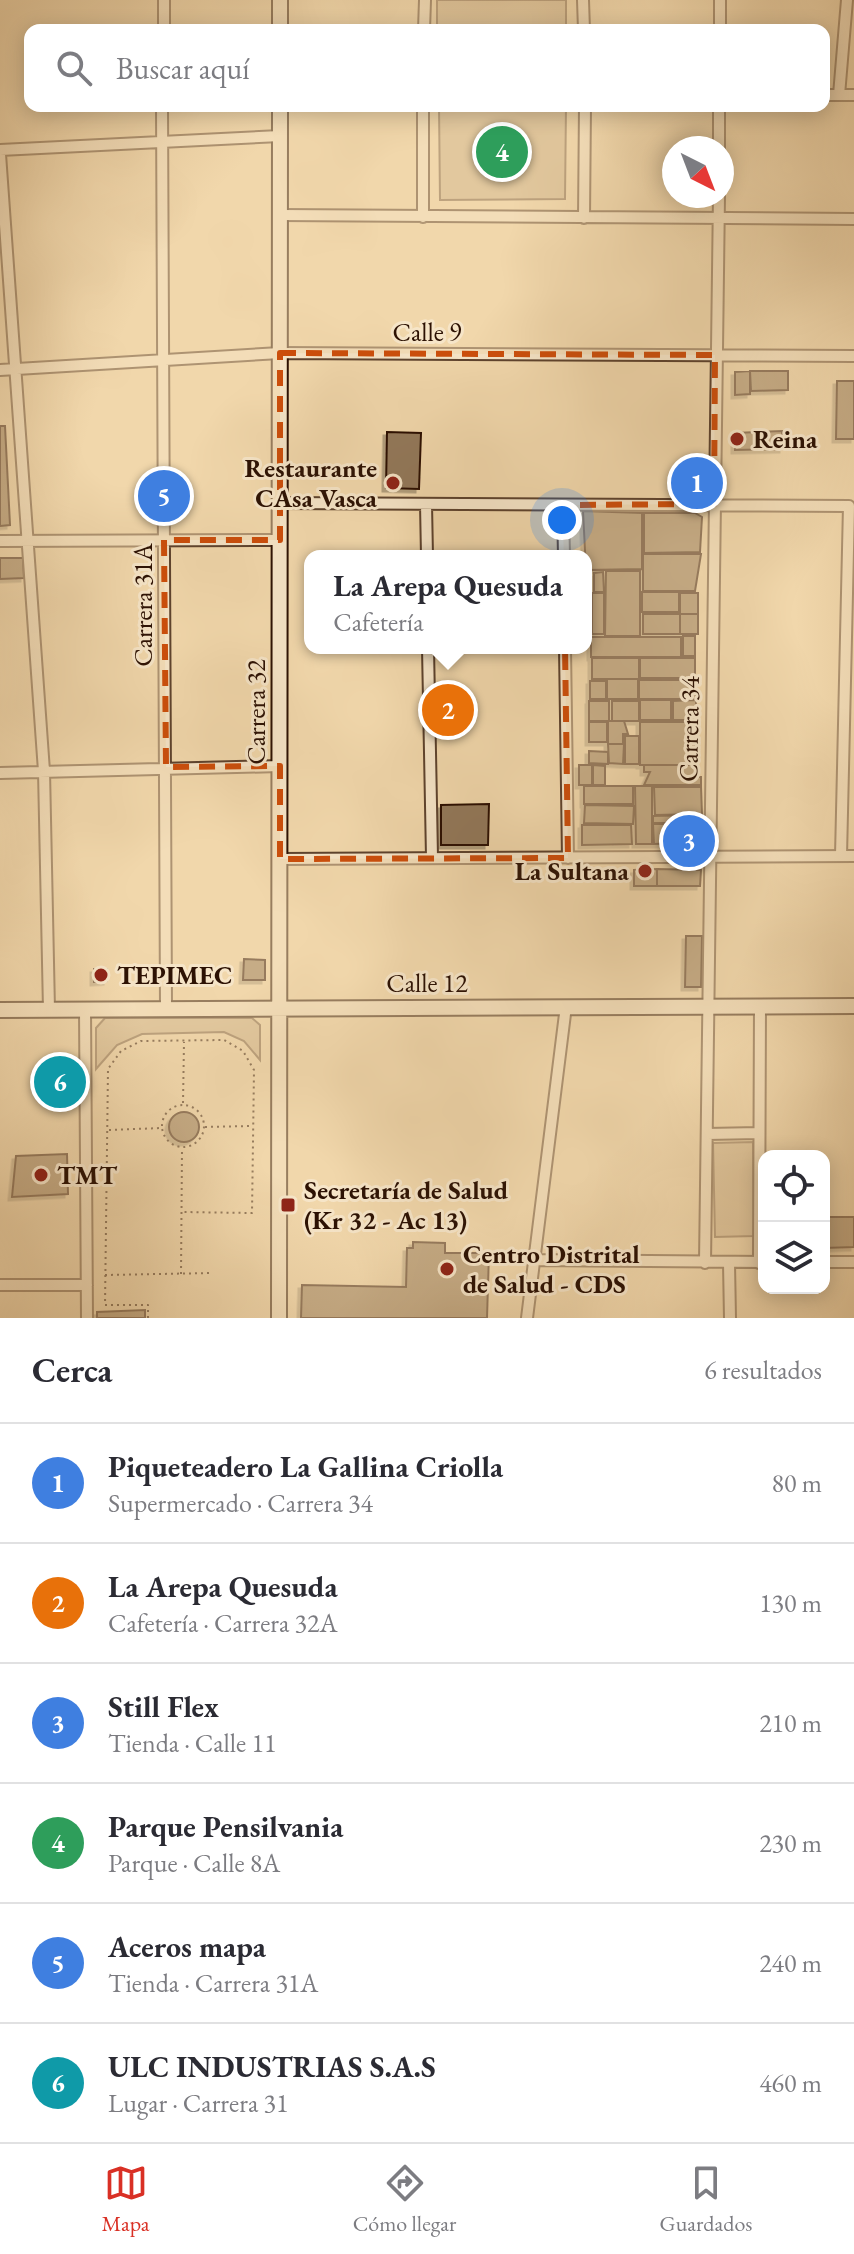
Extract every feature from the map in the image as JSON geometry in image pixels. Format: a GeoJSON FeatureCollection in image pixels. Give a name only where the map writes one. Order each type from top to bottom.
{"type":"FeatureCollection","features":[{"type":"Feature","properties":{"kind":"street"},"geometry":{"type":"LineString","coordinates":[[164,0],[164,24]]}},
{"type":"Feature","properties":{"kind":"street"},"geometry":{"type":"LineString","coordinates":[[280,0],[280,24]]}},
{"type":"Feature","properties":{"kind":"street"},"geometry":{"type":"LineString","coordinates":[[424,24],[425,0]]}},
{"type":"Feature","properties":{"kind":"street"},"geometry":{"type":"LineString","coordinates":[[583,0],[584,24]]}},
{"type":"Feature","properties":{"kind":"street"},"geometry":{"type":"LineString","coordinates":[[720,0],[720,24]]}},
{"type":"Feature","properties":{"kind":"street"},"geometry":{"type":"LineString","coordinates":[[839,95],[847,0]]}},
{"type":"Feature","properties":{"kind":"street"},"geometry":{"type":"LineString","coordinates":[[830,95],[854,95]]}},
{"type":"Feature","properties":{"kind":"street","name":"Carrera 31A"},"geometry":{"type":"LineString","coordinates":[[162,112],[166,1009]]}},
{"type":"Feature","properties":{"kind":"street","name":"Carrera 32"},"geometry":{"type":"LineString","coordinates":[[279,1318],[280,112]]}},
{"type":"Feature","properties":{"kind":"street"},"geometry":{"type":"LineString","coordinates":[[423,112],[423,217]]}},
{"type":"Feature","properties":{"kind":"street"},"geometry":{"type":"LineString","coordinates":[[584,218],[585,112]]}},
{"type":"Feature","properties":{"kind":"street"},"geometry":{"type":"LineString","coordinates":[[719,112],[719,136]]}},
{"type":"Feature","properties":{"kind":"street"},"geometry":{"type":"LineString","coordinates":[[49,1010],[44,771],[0,152],[162,140],[280,136]]}},
{"type":"Feature","properties":{"kind":"street","name":"Carrera 34"},"geometry":{"type":"LineString","coordinates":[[705,1263],[719,208]]}},
{"type":"Feature","properties":{"kind":"street"},"geometry":{"type":"LineString","coordinates":[[280,215],[854,219]]}},
{"type":"Feature","properties":{"kind":"street","name":"Calle 9"},"geometry":{"type":"LineString","coordinates":[[0,370],[280,353],[854,356]]}},
{"type":"Feature","properties":{"kind":"street"},"geometry":{"type":"LineString","coordinates":[[280,503],[849,506],[841,856]]}},
{"type":"Feature","properties":{"kind":"street"},"geometry":{"type":"LineString","coordinates":[[426,504],[427,550]]}},
{"type":"Feature","properties":{"kind":"street"},"geometry":{"type":"LineString","coordinates":[[563,505],[564,550]]}},
{"type":"Feature","properties":{"kind":"street"},"geometry":{"type":"LineString","coordinates":[[0,541],[280,540]]}},
{"type":"Feature","properties":{"kind":"street"},"geometry":{"type":"LineString","coordinates":[[428,654],[432,857]]}},
{"type":"Feature","properties":{"kind":"street"},"geometry":{"type":"LineString","coordinates":[[565,654],[568,858]]}},
{"type":"Feature","properties":{"kind":"street"},"geometry":{"type":"LineString","coordinates":[[0,773],[280,766]]}},
{"type":"Feature","properties":{"kind":"street"},"geometry":{"type":"LineString","coordinates":[[280,859],[854,856]]}},
{"type":"Feature","properties":{"kind":"street"},"geometry":{"type":"LineString","coordinates":[[760,1005],[761,1222]]}},
{"type":"Feature","properties":{"kind":"street"},"geometry":{"type":"LineString","coordinates":[[527,1318],[566,1006]]}},
{"type":"Feature","properties":{"kind":"street","name":"Calle 12"},"geometry":{"type":"LineString","coordinates":[[0,1010],[854,1006]]}},
{"type":"Feature","properties":{"kind":"street"},"geometry":{"type":"LineString","coordinates":[[85,1009],[87,1318]]}},
{"type":"Feature","properties":{"kind":"street"},"geometry":{"type":"LineString","coordinates":[[707,1134],[759,1133]]}},
{"type":"Feature","properties":{"kind":"street"},"geometry":{"type":"LineString","coordinates":[[534,1260],[758,1262]]}},
{"type":"Feature","properties":{"kind":"street"},"geometry":{"type":"LineString","coordinates":[[830,1262],[854,1262]]}},
{"type":"Feature","properties":{"kind":"street"},"geometry":{"type":"LineString","coordinates":[[729,1263],[730,1318]]}},
{"type":"Feature","properties":{"kind":"street"},"geometry":{"type":"LineString","coordinates":[[0,1285],[87,1285]]}},
{"type":"Feature","properties":{"kind":"path"},"geometry":{"type":"LineString","coordinates":[[148,1318],[148,1305],[105,1305],[108,1069],[130,1045],[141,1041],[224,1040],[243,1051],[254,1070],[252,1213],[182,1212]]}},
{"type":"Feature","properties":{"kind":"path"},"geometry":{"type":"LineString","coordinates":[[183,1106],[184,1041]]}},
{"type":"Feature","properties":{"kind":"path"},"geometry":{"type":"LineString","coordinates":[[183,1106],[198,1112],[204,1127],[197,1142],[182,1147],[166,1140],[162,1128],[166,1113],[183,1106]]}},
{"type":"Feature","properties":{"kind":"path"},"geometry":{"type":"LineString","coordinates":[[204,1127],[253,1126]]}},
{"type":"Feature","properties":{"kind":"path"},"geometry":{"type":"LineString","coordinates":[[107,1130],[162,1128]]}},
{"type":"Feature","properties":{"kind":"path"},"geometry":{"type":"LineString","coordinates":[[181,1274],[182,1147]]}},
{"type":"Feature","properties":{"kind":"path"},"geometry":{"type":"LineString","coordinates":[[105,1275],[212,1273]]}},
{"type":"Feature","properties":{"kind":"highlighted area"},"geometry":{"type":"Polygon","coordinates":[[[280,353],[715,355],[714,504],[563,505],[568,858],[280,859],[280,766],[166,767],[164,540],[280,540],[280,353]]]}},
{"type":"Feature","properties":{"kind":"shaded area"},"geometry":{"type":"Polygon","coordinates":[[[437,0],[566,0],[566,24],[437,24],[437,0]]]}},
{"type":"Feature","properties":{"kind":"shaded area"},"geometry":{"type":"Polygon","coordinates":[[[439,112],[566,112],[565,199],[440,200],[439,112]]]}},
{"type":"Feature","properties":{"kind":"shaded area"},"geometry":{"type":"Polygon","coordinates":[[[105,1018],[252,1018],[260,1025],[260,1060],[244,1041],[224,1032],[142,1034],[117,1045],[96,1069],[96,1028],[105,1018]]]}},
{"type":"Feature","properties":{"kind":"shaded area"},"geometry":{"type":"Polygon","coordinates":[[[753,1142],[754,1236],[715,1237],[713,1143],[753,1142]]]}},
{"type":"Feature","properties":{"kind":"building"},"geometry":{"type":"Polygon","coordinates":[[[750,371],[750,394],[735,395],[735,372],[750,371]]]}},
{"type":"Feature","properties":{"kind":"building"},"geometry":{"type":"Polygon","coordinates":[[[750,371],[788,371],[788,390],[751,391],[750,371]]]}},
{"type":"Feature","properties":{"kind":"building"},"geometry":{"type":"Polygon","coordinates":[[[837,381],[854,381],[854,439],[836,439],[837,381]]]}},
{"type":"Feature","properties":{"kind":"building"},"geometry":{"type":"Polygon","coordinates":[[[0,426],[5,426],[10,525],[0,526],[0,426]]]}},
{"type":"Feature","properties":{"kind":"building"},"geometry":{"type":"Polygon","coordinates":[[[782,431],[783,449],[735,450],[735,433],[782,431]]]}},
{"type":"Feature","properties":{"kind":"building"},"geometry":{"type":"Polygon","coordinates":[[[387,432],[421,433],[419,489],[386,488],[387,432]]]}},
{"type":"Feature","properties":{"kind":"building"},"geometry":{"type":"Polygon","coordinates":[[[704,474],[704,489],[682,490],[682,475],[704,474]]]}},
{"type":"Feature","properties":{"kind":"building"},"geometry":{"type":"Polygon","coordinates":[[[583,511],[642,513],[642,569],[592,570],[592,550],[585,550],[583,511]]]}},
{"type":"Feature","properties":{"kind":"building"},"geometry":{"type":"Polygon","coordinates":[[[644,513],[695,513],[702,517],[700,552],[644,553],[644,513]]]}},
{"type":"Feature","properties":{"kind":"building"},"geometry":{"type":"Polygon","coordinates":[[[643,554],[701,554],[695,591],[643,591],[643,554]]]}},
{"type":"Feature","properties":{"kind":"building"},"geometry":{"type":"Polygon","coordinates":[[[0,558],[23,558],[24,578],[0,579],[0,558]]]}},
{"type":"Feature","properties":{"kind":"building"},"geometry":{"type":"Polygon","coordinates":[[[606,571],[640,571],[640,636],[605,636],[606,571]]]}},
{"type":"Feature","properties":{"kind":"building"},"geometry":{"type":"Polygon","coordinates":[[[603,572],[604,592],[594,592],[594,573],[603,572]]]}},
{"type":"Feature","properties":{"kind":"building"},"geometry":{"type":"Polygon","coordinates":[[[642,592],[679,592],[679,612],[642,612],[642,592]]]}},
{"type":"Feature","properties":{"kind":"building"},"geometry":{"type":"Polygon","coordinates":[[[592,593],[604,593],[604,634],[592,634],[592,593]]]}},
{"type":"Feature","properties":{"kind":"building"},"geometry":{"type":"Polygon","coordinates":[[[680,593],[698,593],[698,614],[680,614],[680,593]]]}},
{"type":"Feature","properties":{"kind":"building"},"geometry":{"type":"Polygon","coordinates":[[[643,614],[680,614],[680,634],[643,634],[643,614]]]}},
{"type":"Feature","properties":{"kind":"building"},"geometry":{"type":"Polygon","coordinates":[[[680,614],[698,614],[698,634],[680,634],[680,614]]]}},
{"type":"Feature","properties":{"kind":"building"},"geometry":{"type":"Polygon","coordinates":[[[683,636],[695,636],[695,656],[683,656],[683,636]]]}},
{"type":"Feature","properties":{"kind":"building"},"geometry":{"type":"Polygon","coordinates":[[[592,637],[681,637],[681,657],[591,657],[592,637]]]}},
{"type":"Feature","properties":{"kind":"building"},"geometry":{"type":"Polygon","coordinates":[[[592,658],[639,658],[639,679],[592,679],[592,658]]]}},
{"type":"Feature","properties":{"kind":"building"},"geometry":{"type":"Polygon","coordinates":[[[640,658],[695,658],[695,678],[640,678],[640,658]]]}},
{"type":"Feature","properties":{"kind":"building"},"geometry":{"type":"Polygon","coordinates":[[[607,679],[638,679],[638,699],[607,699],[607,679]]]}},
{"type":"Feature","properties":{"kind":"building"},"geometry":{"type":"Polygon","coordinates":[[[639,680],[696,680],[696,699],[639,699],[639,680]]]}},
{"type":"Feature","properties":{"kind":"building"},"geometry":{"type":"Polygon","coordinates":[[[590,681],[606,681],[606,699],[590,699],[590,681]]]}},
{"type":"Feature","properties":{"kind":"building"},"geometry":{"type":"Polygon","coordinates":[[[640,700],[671,700],[671,720],[640,720],[640,700]]]}},
{"type":"Feature","properties":{"kind":"building"},"geometry":{"type":"Polygon","coordinates":[[[696,700],[696,720],[673,720],[673,701],[696,700]]]}},
{"type":"Feature","properties":{"kind":"building"},"geometry":{"type":"Polygon","coordinates":[[[589,701],[609,701],[609,721],[589,721],[589,701]]]}},
{"type":"Feature","properties":{"kind":"building"},"geometry":{"type":"Polygon","coordinates":[[[612,701],[639,701],[639,721],[612,721],[612,701]]]}},
{"type":"Feature","properties":{"kind":"building"},"geometry":{"type":"Polygon","coordinates":[[[472,704],[472,719],[447,720],[446,705],[472,704]]]}},
{"type":"Feature","properties":{"kind":"building"},"geometry":{"type":"Polygon","coordinates":[[[608,721],[624,721],[628,734],[623,734],[623,744],[608,744],[608,721]]]}},
{"type":"Feature","properties":{"kind":"building"},"geometry":{"type":"Polygon","coordinates":[[[589,722],[607,722],[607,742],[589,742],[589,722]]]}},
{"type":"Feature","properties":{"kind":"building"},"geometry":{"type":"Polygon","coordinates":[[[640,722],[695,722],[695,765],[640,765],[640,722]]]}},
{"type":"Feature","properties":{"kind":"building"},"geometry":{"type":"Polygon","coordinates":[[[625,736],[639,736],[639,764],[625,764],[625,736]]]}},
{"type":"Feature","properties":{"kind":"building"},"geometry":{"type":"Polygon","coordinates":[[[608,744],[624,744],[623,764],[609,763],[608,744]]]}},
{"type":"Feature","properties":{"kind":"building"},"geometry":{"type":"Polygon","coordinates":[[[589,751],[608,752],[608,764],[589,763],[589,751]]]}},
{"type":"Feature","properties":{"kind":"building"},"geometry":{"type":"Polygon","coordinates":[[[579,765],[592,765],[592,785],[579,785],[579,765]]]}},
{"type":"Feature","properties":{"kind":"building"},"geometry":{"type":"Polygon","coordinates":[[[593,765],[605,766],[605,785],[593,785],[593,765]]]}},
{"type":"Feature","properties":{"kind":"building"},"geometry":{"type":"Polygon","coordinates":[[[644,765],[695,765],[695,777],[701,777],[701,785],[644,785],[650,772],[644,772],[644,765]]]}},
{"type":"Feature","properties":{"kind":"building"},"geometry":{"type":"Polygon","coordinates":[[[584,786],[633,786],[633,804],[584,804],[584,786]]]}},
{"type":"Feature","properties":{"kind":"building"},"geometry":{"type":"Polygon","coordinates":[[[635,786],[652,786],[652,844],[636,844],[635,786]]]}},
{"type":"Feature","properties":{"kind":"building"},"geometry":{"type":"Polygon","coordinates":[[[654,787],[701,787],[702,814],[655,815],[654,787]]]}},
{"type":"Feature","properties":{"kind":"building"},"geometry":{"type":"Polygon","coordinates":[[[489,804],[488,845],[441,845],[441,805],[489,804]]]}},
{"type":"Feature","properties":{"kind":"building"},"geometry":{"type":"Polygon","coordinates":[[[585,805],[634,806],[633,824],[584,823],[585,805]]]}},
{"type":"Feature","properties":{"kind":"building"},"geometry":{"type":"Polygon","coordinates":[[[700,815],[700,823],[653,823],[653,816],[700,815]]]}},
{"type":"Feature","properties":{"kind":"building"},"geometry":{"type":"Polygon","coordinates":[[[653,824],[685,824],[686,843],[654,844],[653,824]]]}},
{"type":"Feature","properties":{"kind":"building"},"geometry":{"type":"Polygon","coordinates":[[[582,825],[631,825],[632,844],[582,845],[582,825]]]}},
{"type":"Feature","properties":{"kind":"building"},"geometry":{"type":"Polygon","coordinates":[[[686,826],[701,826],[701,847],[686,847],[686,826]]]}},
{"type":"Feature","properties":{"kind":"building"},"geometry":{"type":"Polygon","coordinates":[[[657,869],[701,870],[700,886],[657,886],[657,869]]]}},
{"type":"Feature","properties":{"kind":"building"},"geometry":{"type":"Polygon","coordinates":[[[657,869],[657,886],[634,886],[634,870],[657,869]]]}},
{"type":"Feature","properties":{"kind":"building"},"geometry":{"type":"Polygon","coordinates":[[[686,936],[702,936],[701,987],[685,987],[686,936]]]}},
{"type":"Feature","properties":{"kind":"building"},"geometry":{"type":"Polygon","coordinates":[[[244,959],[265,960],[265,980],[243,980],[244,959]]]}},
{"type":"Feature","properties":{"kind":"building","name":"TEPIMEC"},"geometry":{"type":"Polygon","coordinates":[[[94,969],[107,969],[107,981],[94,982],[94,969]]]}},
{"type":"Feature","properties":{"kind":"building"},"geometry":{"type":"Polygon","coordinates":[[[68,1069],[69,1093],[51,1095],[50,1070],[68,1069]]]}},
{"type":"Feature","properties":{"kind":"building"},"geometry":{"type":"Polygon","coordinates":[[[184,1112],[195,1116],[199,1127],[195,1138],[184,1142],[173,1138],[169,1127],[173,1116],[184,1112]]]}},
{"type":"Feature","properties":{"kind":"building","name":"TMT"},"geometry":{"type":"Polygon","coordinates":[[[67,1154],[68,1194],[12,1197],[16,1156],[67,1154]]]}},
{"type":"Feature","properties":{"kind":"building"},"geometry":{"type":"Polygon","coordinates":[[[830,1217],[854,1217],[854,1247],[830,1248],[830,1217]]]}},
{"type":"Feature","properties":{"kind":"building","name":"Centro Distrital de Salud - CDS"},"geometry":{"type":"Polygon","coordinates":[[[413,1242],[445,1243],[445,1253],[489,1253],[487,1318],[301,1318],[302,1285],[406,1287],[407,1248],[413,1248],[413,1242]]]}},
{"type":"Feature","properties":{"kind":"building"},"geometry":{"type":"Polygon","coordinates":[[[145,1310],[145,1318],[97,1318],[97,1312],[145,1310]]]}},
{"type":"Feature","properties":{"kind":"place","name":"Parque Pensilvania"},"geometry":{"type":"Point","coordinates":[502,152]}},
{"type":"Feature","properties":{"kind":"place","name":"Reina"},"geometry":{"type":"Point","coordinates":[737,439]}},
{"type":"Feature","properties":{"kind":"place","name":"Restaurante CAsa Vasca"},"geometry":{"type":"Point","coordinates":[393,483]}},
{"type":"Feature","properties":{"kind":"place","name":"Piqueteadero La Gallina Criolla"},"geometry":{"type":"Point","coordinates":[697,483]}},
{"type":"Feature","properties":{"kind":"place","name":"Aceros mapa"},"geometry":{"type":"Point","coordinates":[164,496]}},
{"type":"Feature","properties":{"kind":"place","name":"La Arepa Quesuda"},"geometry":{"type":"Point","coordinates":[448,710]}},
{"type":"Feature","properties":{"kind":"place","name":"Still Flex"},"geometry":{"type":"Point","coordinates":[689,841]}},
{"type":"Feature","properties":{"kind":"place","name":"La Sultana"},"geometry":{"type":"Point","coordinates":[645,871]}},
{"type":"Feature","properties":{"kind":"place","name":"TEPIMEC"},"geometry":{"type":"Point","coordinates":[101,975]}},
{"type":"Feature","properties":{"kind":"place","name":"ULC INDUSTRIAS S.A.S"},"geometry":{"type":"Point","coordinates":[60,1082]}},
{"type":"Feature","properties":{"kind":"place","name":"TMT"},"geometry":{"type":"Point","coordinates":[41,1175]}},
{"type":"Feature","properties":{"kind":"place","name":"Secretaría de Salud (Kr 32 - Ac 13)"},"geometry":{"type":"Point","coordinates":[288,1205]}},
{"type":"Feature","properties":{"kind":"place","name":"Centro Distrital de Salud - CDS"},"geometry":{"type":"Point","coordinates":[447,1269]}}]}
